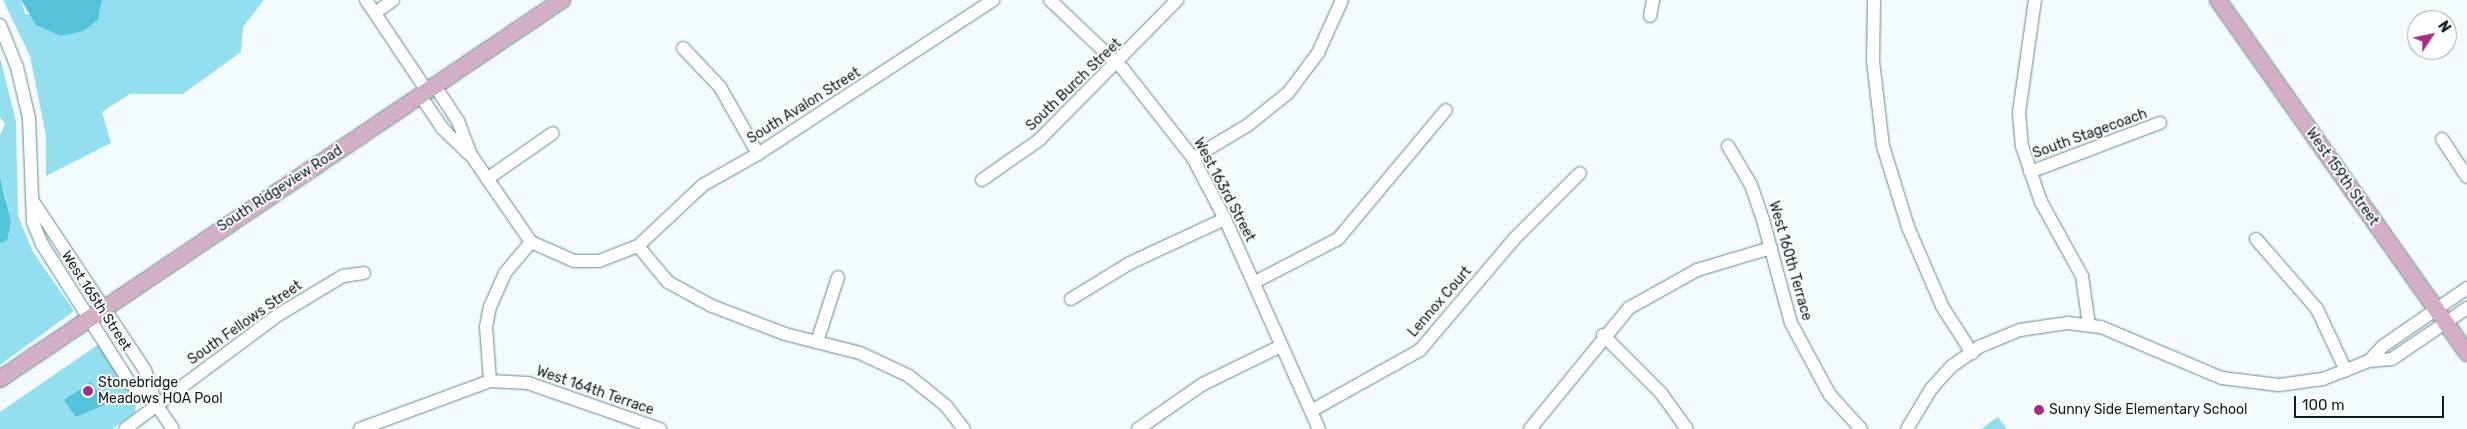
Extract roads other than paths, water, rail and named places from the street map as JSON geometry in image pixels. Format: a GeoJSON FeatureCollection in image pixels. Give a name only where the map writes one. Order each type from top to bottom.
{"type":"FeatureCollection","features":[{"type":"Feature","properties":{"kind":"main road","name":"South Ridgeview Road"},"geometry":{"type":"LineString","coordinates":[[0,379],[96,311],[562,0]]}},
{"type":"Feature","properties":{"kind":"main road","name":"West 159th Street"},"geometry":{"type":"LineString","coordinates":[[2218,0],[2467,353]]}},
{"type":"Feature","properties":{"kind":"street"},"geometry":{"type":"LineString","coordinates":[[366,0],[427,91],[442,128],[471,155]]}},
{"type":"Feature","properties":{"kind":"street"},"geometry":{"type":"LineString","coordinates":[[375,13],[393,0]]}},
{"type":"Feature","properties":{"kind":"street","name":"South Avalon Street"},"geometry":{"type":"LineString","coordinates":[[531,242],[549,253],[580,262],[614,258],[638,246],[703,184],[758,154],[993,0]]}},
{"type":"Feature","properties":{"kind":"street","name":"West 163rd Street"},"geometry":{"type":"LineString","coordinates":[[1050,0],[1118,64],[1193,158],[1255,282],[1281,346],[1320,429]]}},
{"type":"Feature","properties":{"kind":"street","name":"South Burch Street"},"geometry":{"type":"LineString","coordinates":[[982,180],[1039,140],[1118,64],[1177,0]]}},
{"type":"Feature","properties":{"kind":"street"},"geometry":{"type":"LineString","coordinates":[[1193,158],[1248,125],[1288,93],[1318,53],[1342,0]]}},
{"type":"Feature","properties":{"kind":"street"},"geometry":{"type":"LineString","coordinates":[[1650,16],[1653,0]]}},
{"type":"Feature","properties":{"kind":"street"},"geometry":{"type":"LineString","coordinates":[[1874,0],[1873,61],[1883,146],[1908,227],[1942,306],[1972,353]]}},
{"type":"Feature","properties":{"kind":"street"},"geometry":{"type":"LineString","coordinates":[[2035,0],[2019,113],[2030,172],[2041,202],[2082,276],[2089,325]]}},
{"type":"Feature","properties":{"kind":"street","name":"West 165th Street"},"geometry":{"type":"LineString","coordinates":[[0,25],[17,67],[29,118],[34,203],[33,222],[42,244],[145,370],[156,404]]}},
{"type":"Feature","properties":{"kind":"street"},"geometry":{"type":"LineString","coordinates":[[683,48],[720,87],[758,154]]}},
{"type":"Feature","properties":{"kind":"street"},"geometry":{"type":"LineString","coordinates":[[360,429],[490,381],[486,327],[490,307],[505,273],[531,242],[471,155],[458,121],[427,91]]}},
{"type":"Feature","properties":{"kind":"street"},"geometry":{"type":"LineString","coordinates":[[1255,282],[1338,239],[1446,110]]}},
{"type":"Feature","properties":{"kind":"street","name":"South Stagecoach"},"geometry":{"type":"LineString","coordinates":[[2030,172],[2160,123]]}},
{"type":"Feature","properties":{"kind":"street"},"geometry":{"type":"LineString","coordinates":[[487,179],[553,132]]}},
{"type":"Feature","properties":{"kind":"street"},"geometry":{"type":"LineString","coordinates":[[2442,139],[2467,177]]}},
{"type":"Feature","properties":{"kind":"street","name":"West 160th Terrace"},"geometry":{"type":"LineString","coordinates":[[1728,146],[1751,185],[1771,248],[1791,323],[1812,367],[1830,395],[1861,429]]}},
{"type":"Feature","properties":{"kind":"street","name":"Lennox Court"},"geometry":{"type":"LineString","coordinates":[[1311,411],[1420,350],[1548,205],[1580,173]]}},
{"type":"Feature","properties":{"kind":"street"},"geometry":{"type":"LineString","coordinates":[[1071,299],[1130,263],[1225,219]]}},
{"type":"Feature","properties":{"kind":"street"},"geometry":{"type":"LineString","coordinates":[[2256,239],[2317,309],[2346,371]]}},
{"type":"Feature","properties":{"kind":"street"},"geometry":{"type":"LineString","coordinates":[[638,246],[654,269],[681,290],[738,318],[860,353],[909,376],[946,406],[964,429]]}},
{"type":"Feature","properties":{"kind":"street"},"geometry":{"type":"LineString","coordinates":[[1530,429],[1603,334],[1629,308],[1660,287],[1771,248]]}},
{"type":"Feature","properties":{"kind":"street","name":"South Fellows Street"},"geometry":{"type":"LineString","coordinates":[[125,429],[156,404],[278,315],[344,276],[364,273]]}},
{"type":"Feature","properties":{"kind":"street"},"geometry":{"type":"LineString","coordinates":[[817,342],[838,277]]}},
{"type":"Feature","properties":{"kind":"street"},"geometry":{"type":"LineString","coordinates":[[1907,429],[1942,376],[1972,353],[2020,330],[2089,325],[2115,330],[2198,370],[2240,382],[2288,384],[2346,371],[2369,361],[2467,288]]}},
{"type":"Feature","properties":{"kind":"street"},"geometry":{"type":"LineString","coordinates":[[2369,361],[2392,359],[2467,308]]}},
{"type":"Feature","properties":{"kind":"street","name":"West 165th Street"},"geometry":{"type":"LineString","coordinates":[[96,311],[130,382],[156,404],[173,429]]}},
{"type":"Feature","properties":{"kind":"street"},"geometry":{"type":"LineString","coordinates":[[1603,334],[1661,393],[1687,429]]}},
{"type":"Feature","properties":{"kind":"street"},"geometry":{"type":"LineString","coordinates":[[1138,429],[1203,384],[1281,346]]}},
{"type":"Feature","properties":{"kind":"street","name":"West 164th Terrace"},"geometry":{"type":"LineString","coordinates":[[490,381],[528,383],[660,429]]}},
{"type":"Feature","properties":{"kind":"place","name":"Stonebridge Meadows HOA Pool"},"geometry":{"type":"Point","coordinates":[88,391]}},
{"type":"Feature","properties":{"kind":"place","name":"Sunny Side Elementary School"},"geometry":{"type":"Point","coordinates":[2039,410]}}]}
